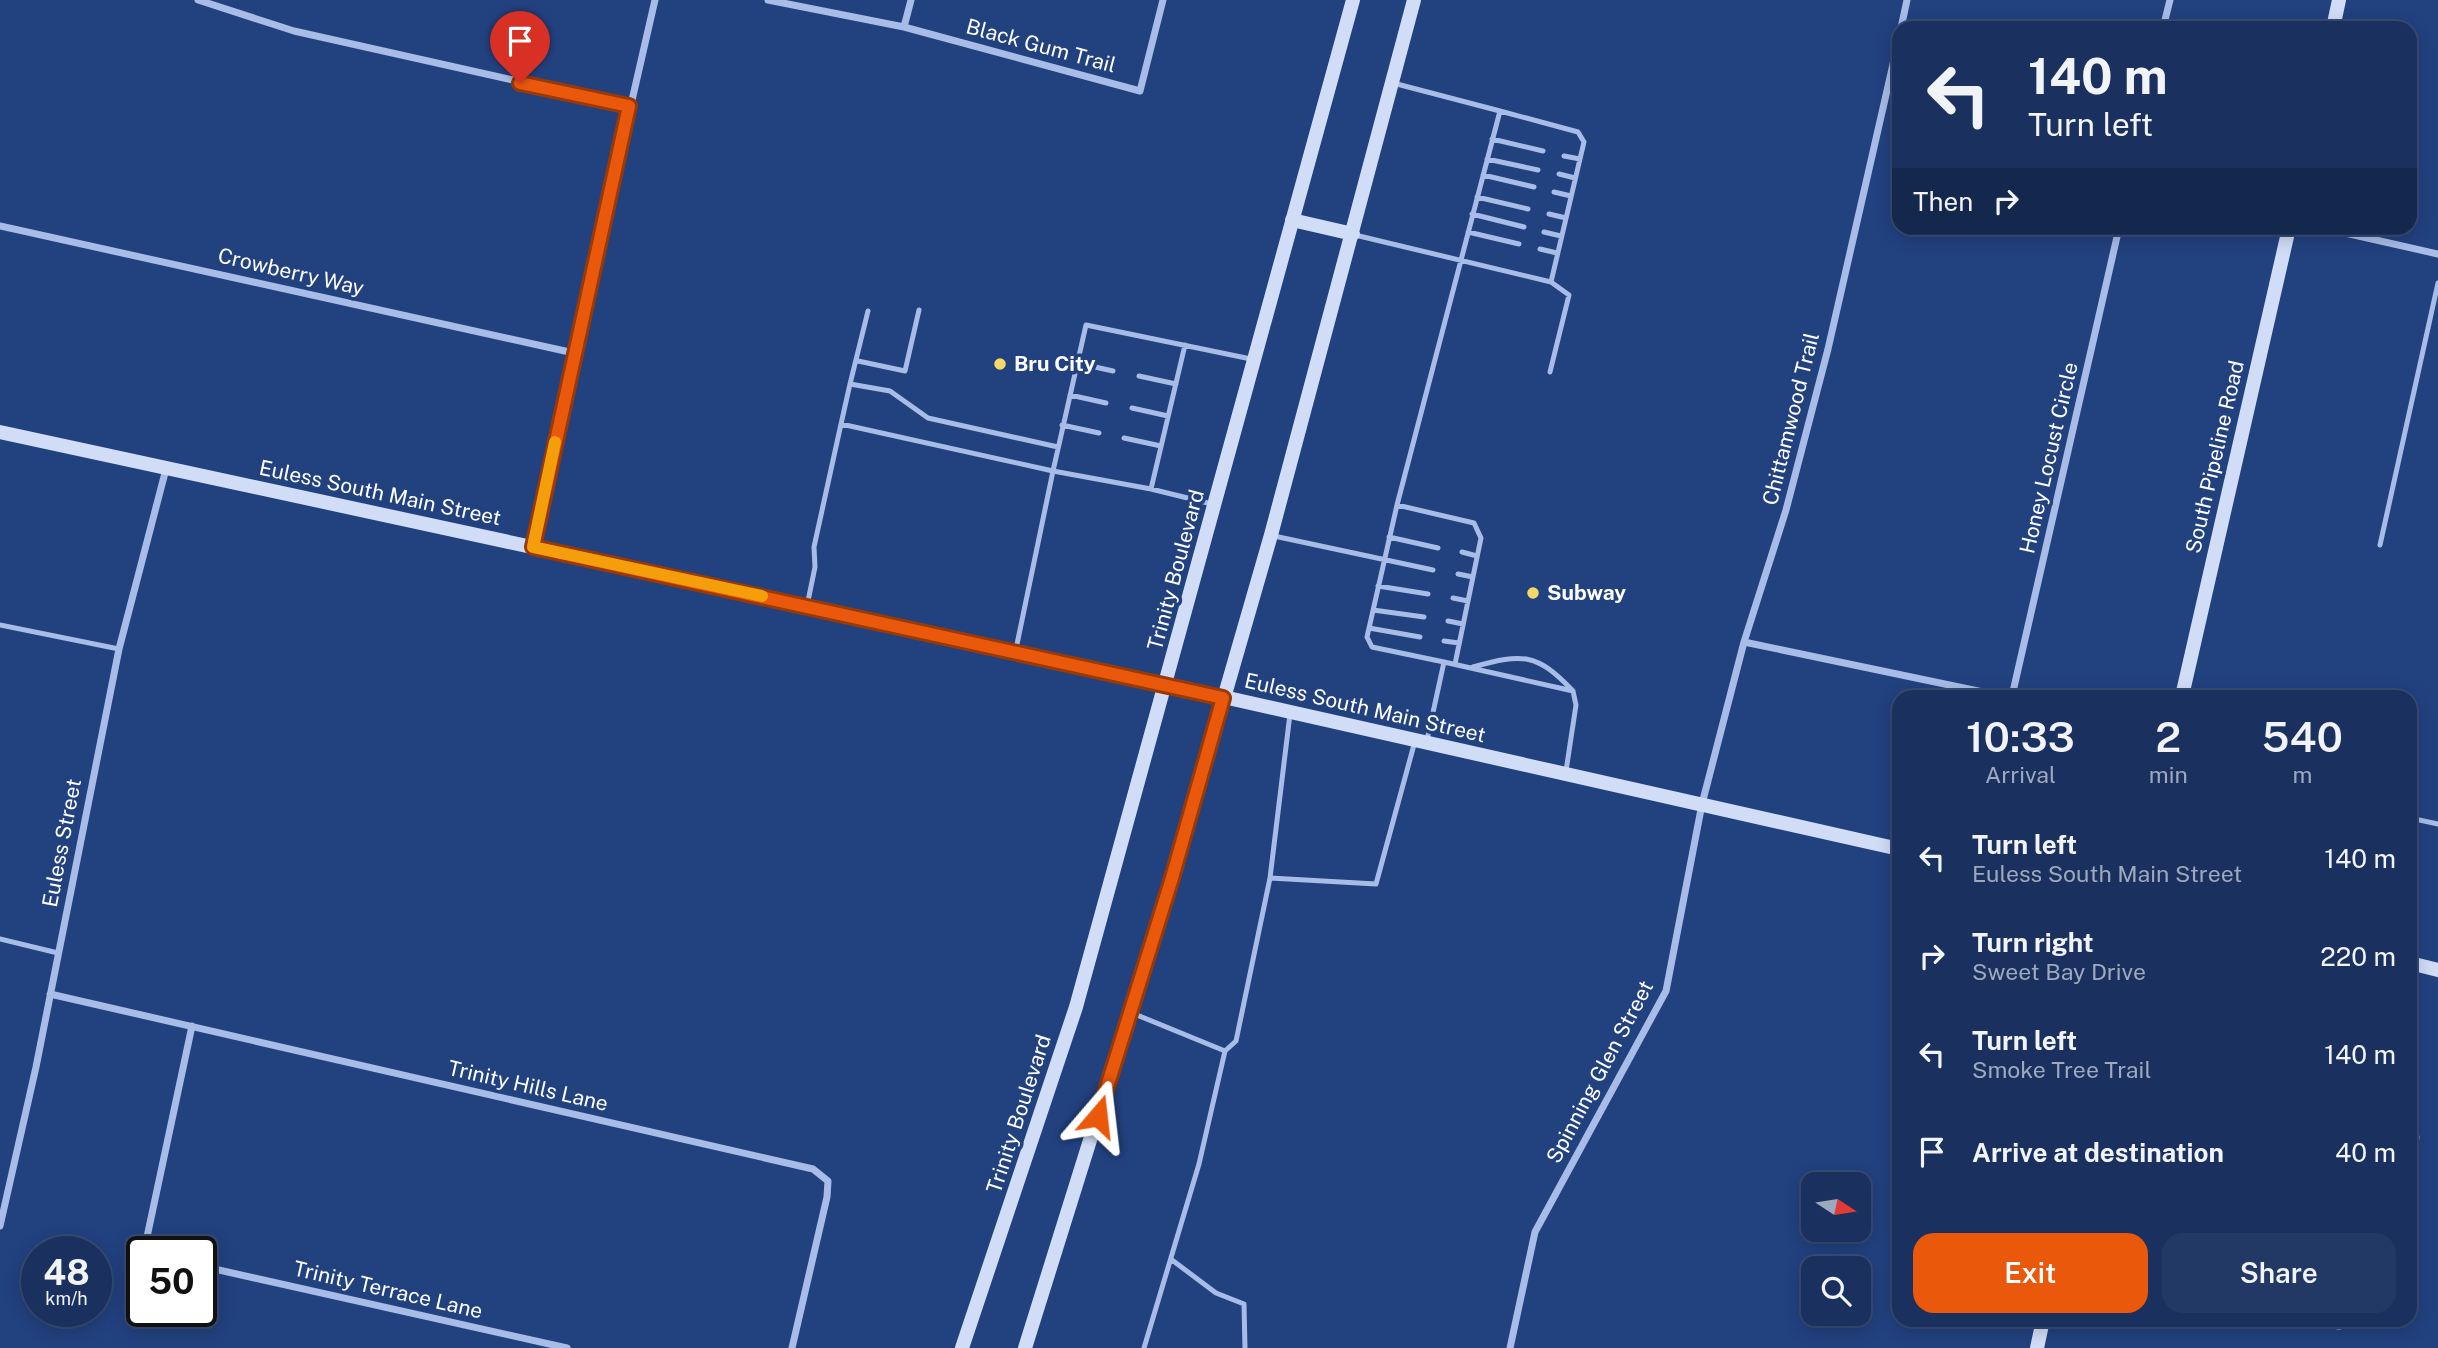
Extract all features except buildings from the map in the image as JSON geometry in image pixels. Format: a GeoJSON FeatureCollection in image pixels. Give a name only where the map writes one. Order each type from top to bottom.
{"type":"FeatureCollection","features":[{"type":"Feature","properties":{"kind":"main road","name":"Trinity Boulevard"},"geometry":{"type":"LineString","coordinates":[[962,1348],[1076,1007],[1353,0]]}},
{"type":"Feature","properties":{"kind":"main road"},"geometry":{"type":"LineString","coordinates":[[1025,1348],[1130,1012],[1270,536],[1414,0]]}},
{"type":"Feature","properties":{"kind":"main road"},"geometry":{"type":"LineString","coordinates":[[2334,21],[2339,0]]}},
{"type":"Feature","properties":{"kind":"main road"},"geometry":{"type":"LineString","coordinates":[[1292,220],[1353,234]]}},
{"type":"Feature","properties":{"kind":"main road","name":"South Pipeline Road"},"geometry":{"type":"LineString","coordinates":[[2183,690],[2286,235]]}},
{"type":"Feature","properties":{"kind":"main road","name":"Euless South Main Street"},"geometry":{"type":"LineString","coordinates":[[0,432],[1166,684],[1892,847]]}},
{"type":"Feature","properties":{"kind":"main road"},"geometry":{"type":"LineString","coordinates":[[2417,965],[2438,970]]}},
{"type":"Feature","properties":{"kind":"main road"},"geometry":{"type":"LineString","coordinates":[[2037,1348],[2042,1327]]}},
{"type":"Feature","properties":{"kind":"street"},"geometry":{"type":"LineString","coordinates":[[198,0],[295,31],[629,106]]}},
{"type":"Feature","properties":{"kind":"street"},"geometry":{"type":"LineString","coordinates":[[533,547],[629,106],[655,0]]}},
{"type":"Feature","properties":{"kind":"street","name":"Black Gum Trail"},"geometry":{"type":"LineString","coordinates":[[768,0],[904,27],[1140,91],[1163,0]]}},
{"type":"Feature","properties":{"kind":"street"},"geometry":{"type":"LineString","coordinates":[[904,27],[911,0]]}},
{"type":"Feature","properties":{"kind":"street"},"geometry":{"type":"LineString","coordinates":[[1902,21],[1907,0]]}},
{"type":"Feature","properties":{"kind":"street"},"geometry":{"type":"LineString","coordinates":[[2165,21],[2170,0]]}},
{"type":"Feature","properties":{"kind":"street","name":"Chittamwood Trail"},"geometry":{"type":"LineString","coordinates":[[1702,804],[1744,642],[1786,510],[1892,68]]}},
{"type":"Feature","properties":{"kind":"street","name":"Crowberry Way"},"geometry":{"type":"LineString","coordinates":[[0,226],[574,353]]}},
{"type":"Feature","properties":{"kind":"street","name":"Honey Locust Circle"},"geometry":{"type":"LineString","coordinates":[[2013,690],[2117,235]]}},
{"type":"Feature","properties":{"kind":"street"},"geometry":{"type":"LineString","coordinates":[[2354,235],[2438,254]]}},
{"type":"Feature","properties":{"kind":"street","name":"Euless Street"},"geometry":{"type":"LineString","coordinates":[[0,1226],[50,994],[119,649],[166,469]]}},
{"type":"Feature","properties":{"kind":"street"},"geometry":{"type":"LineString","coordinates":[[1744,642],[1973,690]]}},
{"type":"Feature","properties":{"kind":"street","name":"Spinning Glen Street"},"geometry":{"type":"LineString","coordinates":[[1510,1348],[1535,1232],[1666,991],[1702,804]]}},
{"type":"Feature","properties":{"kind":"street","name":"Trinity Hills Lane"},"geometry":{"type":"LineString","coordinates":[[50,994],[813,1169],[828,1181],[827,1197],[792,1348]]}},
{"type":"Feature","properties":{"kind":"street"},"geometry":{"type":"LineString","coordinates":[[147,1236],[192,1026]]}},
{"type":"Feature","properties":{"kind":"street","name":"Trinity Terrace Lane"},"geometry":{"type":"LineString","coordinates":[[217,1270],[567,1348]]}},
{"type":"Feature","properties":{"kind":"lane"},"geometry":{"type":"LineString","coordinates":[[1392,83],[1578,132],[1584,142],[1550,282]]}},
{"type":"Feature","properties":{"kind":"lane"},"geometry":{"type":"LineString","coordinates":[[1500,111],[1397,505],[1367,638],[1372,647],[1573,691]]}},
{"type":"Feature","properties":{"kind":"lane"},"geometry":{"type":"LineString","coordinates":[[1492,139],[1543,151]]}},
{"type":"Feature","properties":{"kind":"lane"},"geometry":{"type":"LineString","coordinates":[[1564,156],[1580,159]]}},
{"type":"Feature","properties":{"kind":"lane"},"geometry":{"type":"LineString","coordinates":[[1487,159],[1538,170]]}},
{"type":"Feature","properties":{"kind":"lane"},"geometry":{"type":"LineString","coordinates":[[1559,174],[1575,178]]}},
{"type":"Feature","properties":{"kind":"lane"},"geometry":{"type":"LineString","coordinates":[[1483,175],[1534,187]]}},
{"type":"Feature","properties":{"kind":"lane"},"geometry":{"type":"LineString","coordinates":[[1554,192],[1571,196]]}},
{"type":"Feature","properties":{"kind":"lane"},"geometry":{"type":"LineString","coordinates":[[1478,197],[1528,209]]}},
{"type":"Feature","properties":{"kind":"lane"},"geometry":{"type":"LineString","coordinates":[[1549,214],[1566,218]]}},
{"type":"Feature","properties":{"kind":"lane"},"geometry":{"type":"LineString","coordinates":[[1472,215],[1524,227]]}},
{"type":"Feature","properties":{"kind":"lane"},"geometry":{"type":"LineString","coordinates":[[1468,232],[1519,244]]}},
{"type":"Feature","properties":{"kind":"lane"},"geometry":{"type":"LineString","coordinates":[[1544,232],[1562,236]]}},
{"type":"Feature","properties":{"kind":"lane"},"geometry":{"type":"LineString","coordinates":[[1353,234],[1550,282],[1569,295],[1550,372]]}},
{"type":"Feature","properties":{"kind":"lane"},"geometry":{"type":"LineString","coordinates":[[1540,249],[1558,253]]}},
{"type":"Feature","properties":{"kind":"lane"},"geometry":{"type":"LineString","coordinates":[[2380,544],[2438,283]]}},
{"type":"Feature","properties":{"kind":"lane"},"geometry":{"type":"LineString","coordinates":[[858,361],[905,371],[919,310]]}},
{"type":"Feature","properties":{"kind":"lane"},"geometry":{"type":"LineString","coordinates":[[807,606],[815,567],[814,547],[869,311]]}},
{"type":"Feature","properties":{"kind":"lane"},"geometry":{"type":"LineString","coordinates":[[1015,651],[1062,425],[1086,325],[1254,360]]}},
{"type":"Feature","properties":{"kind":"lane"},"geometry":{"type":"LineString","coordinates":[[1151,489],[1185,345]]}},
{"type":"Feature","properties":{"kind":"lane"},"geometry":{"type":"LineString","coordinates":[[1077,363],[1113,371]]}},
{"type":"Feature","properties":{"kind":"lane"},"geometry":{"type":"LineString","coordinates":[[1139,376],[1176,384]]}},
{"type":"Feature","properties":{"kind":"lane"},"geometry":{"type":"LineString","coordinates":[[850,384],[890,391],[928,418],[1058,447]]}},
{"type":"Feature","properties":{"kind":"lane"},"geometry":{"type":"LineString","coordinates":[[1070,395],[1106,402]]}},
{"type":"Feature","properties":{"kind":"lane"},"geometry":{"type":"LineString","coordinates":[[1132,408],[1168,416]]}},
{"type":"Feature","properties":{"kind":"lane"},"geometry":{"type":"LineString","coordinates":[[841,424],[1215,505]]}},
{"type":"Feature","properties":{"kind":"lane"},"geometry":{"type":"LineString","coordinates":[[1062,425],[1098,433]]}},
{"type":"Feature","properties":{"kind":"lane"},"geometry":{"type":"LineString","coordinates":[[1124,438],[1161,446]]}},
{"type":"Feature","properties":{"kind":"lane"},"geometry":{"type":"LineString","coordinates":[[1397,505],[1474,523],[1482,538],[1455,664]]}},
{"type":"Feature","properties":{"kind":"lane"},"geometry":{"type":"LineString","coordinates":[[1270,536],[1384,562],[1433,570]]}},
{"type":"Feature","properties":{"kind":"lane"},"geometry":{"type":"LineString","coordinates":[[1390,537],[1438,548]]}},
{"type":"Feature","properties":{"kind":"lane"},"geometry":{"type":"LineString","coordinates":[[1462,552],[1477,556]]}},
{"type":"Feature","properties":{"kind":"lane"},"geometry":{"type":"LineString","coordinates":[[1458,574],[1473,577]]}},
{"type":"Feature","properties":{"kind":"lane"},"geometry":{"type":"LineString","coordinates":[[1378,586],[1428,594]]}},
{"type":"Feature","properties":{"kind":"lane"},"geometry":{"type":"LineString","coordinates":[[1453,598],[1468,601]]}},
{"type":"Feature","properties":{"kind":"lane"},"geometry":{"type":"LineString","coordinates":[[1373,610],[1424,617]]}},
{"type":"Feature","properties":{"kind":"lane"},"geometry":{"type":"LineString","coordinates":[[1448,621],[1463,624]]}},
{"type":"Feature","properties":{"kind":"lane"},"geometry":{"type":"LineString","coordinates":[[0,625],[119,649]]}},
{"type":"Feature","properties":{"kind":"lane"},"geometry":{"type":"LineString","coordinates":[[1369,628],[1420,637]]}},
{"type":"Feature","properties":{"kind":"lane"},"geometry":{"type":"LineString","coordinates":[[1444,641],[1459,643]]}},
{"type":"Feature","properties":{"kind":"lane"},"geometry":{"type":"LineString","coordinates":[[1470,667],[1505,657],[1535,661],[1553,669],[1573,691],[1576,705],[1566,774]]}},
{"type":"Feature","properties":{"kind":"lane"},"geometry":{"type":"LineString","coordinates":[[1270,878],[1376,884],[1444,662]]}},
{"type":"Feature","properties":{"kind":"lane"},"geometry":{"type":"LineString","coordinates":[[1144,1348],[1199,1164],[1225,1051],[1236,1041],[1270,878],[1290,712]]}},
{"type":"Feature","properties":{"kind":"lane"},"geometry":{"type":"LineString","coordinates":[[2417,820],[2438,824]]}},
{"type":"Feature","properties":{"kind":"lane"},"geometry":{"type":"LineString","coordinates":[[0,939],[58,953]]}},
{"type":"Feature","properties":{"kind":"lane"},"geometry":{"type":"LineString","coordinates":[[1130,1012],[1225,1051]]}},
{"type":"Feature","properties":{"kind":"lane"},"geometry":{"type":"LineString","coordinates":[[1171,1260],[1216,1293],[1244,1304],[1245,1348]]}},
{"type":"Feature","properties":{"kind":"slow traffic"},"geometry":{"type":"LineString","coordinates":[[555,442],[533,547],[762,596]]}},
{"type":"Feature","properties":{"kind":"place","name":"Bru City"},"geometry":{"type":"Point","coordinates":[1000,364]}},
{"type":"Feature","properties":{"kind":"place","name":"Subway"},"geometry":{"type":"Point","coordinates":[1533,593]}},
{"type":"Feature","properties":{"kind":"route"},"geometry":{"type":"LineString","coordinates":[[520,83],[629,106],[533,547],[1223,698],[1172,878],[1098,1116]]}}]}
